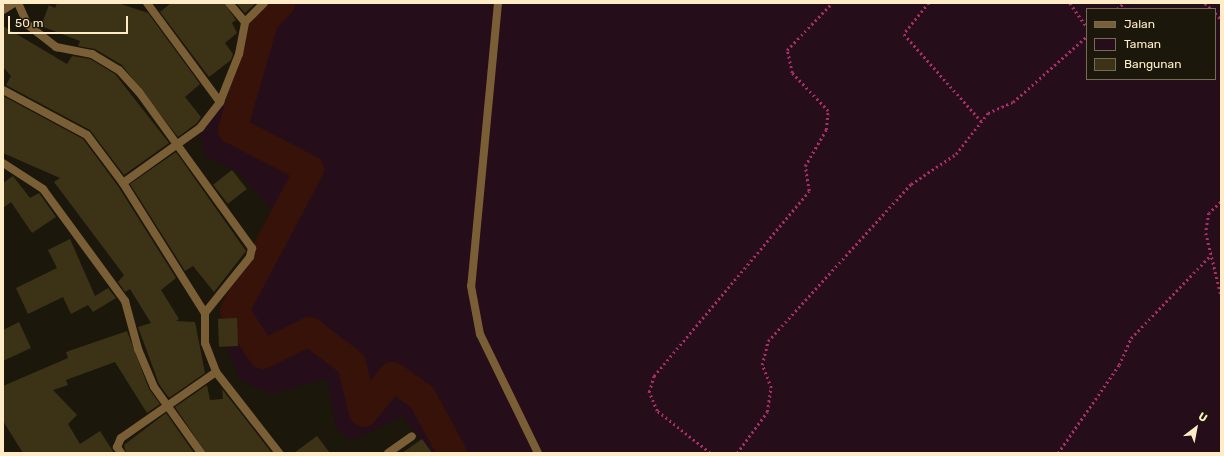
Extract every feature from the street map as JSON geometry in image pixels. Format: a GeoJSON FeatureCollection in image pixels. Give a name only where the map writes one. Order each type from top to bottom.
{"type":"FeatureCollection","features":[{"type":"Feature","properties":{"kind":"street"},"geometry":{"type":"LineString","coordinates":[[3,10],[14,3]]}},
{"type":"Feature","properties":{"kind":"street"},"geometry":{"type":"LineString","coordinates":[[18,3],[28,25],[56,47],[92,54],[119,70],[138,92],[253,251],[204,314]]}},
{"type":"Feature","properties":{"kind":"street"},"geometry":{"type":"LineString","coordinates":[[158,3],[149,6],[220,102]]}},
{"type":"Feature","properties":{"kind":"street"},"geometry":{"type":"LineString","coordinates":[[229,3],[245,22]]}},
{"type":"Feature","properties":{"kind":"street"},"geometry":{"type":"LineString","coordinates":[[123,183],[200,128],[220,102],[240,54],[245,22],[264,3]]}},
{"type":"Feature","properties":{"kind":"street"},"geometry":{"type":"LineString","coordinates":[[498,3],[471,286],[480,334],[538,453]]}},
{"type":"Feature","properties":{"kind":"street"},"geometry":{"type":"LineString","coordinates":[[3,90],[87,135],[123,183],[204,314],[205,343],[216,372],[279,453]]}},
{"type":"Feature","properties":{"kind":"street"},"geometry":{"type":"LineString","coordinates":[[3,164],[43,189],[126,301],[138,349],[154,387],[201,453]]}},
{"type":"Feature","properties":{"kind":"street"},"geometry":{"type":"LineString","coordinates":[[121,453],[117,447],[121,438],[216,372]]}},
{"type":"Feature","properties":{"kind":"street"},"geometry":{"type":"LineString","coordinates":[[388,453],[412,436]]}},
{"type":"Feature","properties":{"kind":"path"},"geometry":{"type":"LineString","coordinates":[[710,453],[657,411],[651,386],[654,376],[809,191],[805,166],[826,130],[828,111],[792,73],[787,50],[832,3]]}},
{"type":"Feature","properties":{"kind":"path"},"geometry":{"type":"LineString","coordinates":[[928,3],[904,34],[982,122]]}},
{"type":"Feature","properties":{"kind":"path"},"geometry":{"type":"LineString","coordinates":[[1070,3],[1086,26]]}},
{"type":"Feature","properties":{"kind":"path"},"geometry":{"type":"LineString","coordinates":[[737,453],[767,412],[771,388],[762,365],[768,341],[911,184],[956,154],[988,113],[1013,102],[1086,37]]}},
{"type":"Feature","properties":{"kind":"path"},"geometry":{"type":"LineString","coordinates":[[1221,202],[1209,213],[1206,233],[1221,295]]}},
{"type":"Feature","properties":{"kind":"path"},"geometry":{"type":"LineString","coordinates":[[1058,453],[1119,365],[1131,338],[1211,255]]}},
{"type":"Feature","properties":{"kind":"green space"},"geometry":{"type":"Polygon","coordinates":[[[260,3],[1221,3],[1221,453],[432,453],[403,416],[352,441],[336,428],[327,379],[271,394],[240,380],[224,341],[221,313],[281,220],[239,173],[204,155],[200,132],[237,87],[260,3]]]}},
{"type":"Feature","properties":{"kind":"building"},"geometry":{"type":"Polygon","coordinates":[[[57,3],[118,3],[148,13],[200,84],[185,97],[201,117],[197,123],[178,137],[122,65],[95,49],[78,46],[80,41],[41,26],[49,5],[55,8],[57,3]]]}},
{"type":"Feature","properties":{"kind":"building"},"geometry":{"type":"Polygon","coordinates":[[[171,3],[224,3],[236,20],[232,23],[237,33],[225,43],[233,54],[231,60],[209,77],[160,12],[171,3]]]}},
{"type":"Feature","properties":{"kind":"building"},"geometry":{"type":"Polygon","coordinates":[[[236,3],[256,3],[245,13],[236,3]]]}},
{"type":"Feature","properties":{"kind":"building"},"geometry":{"type":"Polygon","coordinates":[[[3,26],[67,64],[72,56],[90,59],[115,74],[169,143],[124,175],[90,130],[6,85],[11,76],[3,67],[3,26]]]}},
{"type":"Feature","properties":{"kind":"building"},"geometry":{"type":"Polygon","coordinates":[[[3,96],[83,139],[118,186],[176,278],[161,290],[179,319],[176,321],[195,322],[205,373],[169,398],[159,384],[138,327],[151,323],[130,289],[125,292],[118,282],[124,275],[54,182],[60,178],[3,153],[3,96]]]}},
{"type":"Feature","properties":{"kind":"building"},"geometry":{"type":"Polygon","coordinates":[[[176,152],[246,251],[214,292],[193,266],[185,271],[130,184],[176,152]]]}},
{"type":"Feature","properties":{"kind":"building"},"geometry":{"type":"Polygon","coordinates":[[[232,170],[247,189],[228,204],[213,185],[232,170]]]}},
{"type":"Feature","properties":{"kind":"building"},"geometry":{"type":"Polygon","coordinates":[[[13,176],[30,198],[39,193],[56,217],[32,233],[11,202],[3,208],[3,183],[13,176]]]}},
{"type":"Feature","properties":{"kind":"building"},"geometry":{"type":"Polygon","coordinates":[[[70,239],[95,296],[108,288],[116,298],[93,312],[88,305],[71,314],[63,297],[28,314],[16,288],[57,268],[48,250],[70,239]]]}},
{"type":"Feature","properties":{"kind":"building"},"geometry":{"type":"Polygon","coordinates":[[[237,318],[238,346],[219,347],[218,319],[237,318]]]}},
{"type":"Feature","properties":{"kind":"building"},"geometry":{"type":"Polygon","coordinates":[[[19,322],[31,348],[3,361],[3,330],[19,322]]]}},
{"type":"Feature","properties":{"kind":"building"},"geometry":{"type":"Polygon","coordinates":[[[127,331],[149,389],[160,404],[147,413],[115,362],[66,380],[68,385],[53,390],[77,415],[68,424],[80,444],[100,431],[114,453],[23,453],[3,421],[3,386],[68,358],[66,352],[127,331]]]}},
{"type":"Feature","properties":{"kind":"building"},"geometry":{"type":"Polygon","coordinates":[[[207,385],[210,400],[223,399],[222,389],[272,453],[206,453],[175,407],[207,385]]]}},
{"type":"Feature","properties":{"kind":"building"},"geometry":{"type":"Polygon","coordinates":[[[166,413],[194,453],[126,453],[124,445],[166,413]]]}},
{"type":"Feature","properties":{"kind":"building"},"geometry":{"type":"Polygon","coordinates":[[[317,436],[330,453],[294,453],[317,436]]]}},
{"type":"Feature","properties":{"kind":"building"},"geometry":{"type":"Polygon","coordinates":[[[422,439],[432,453],[402,453],[422,439]]]}},
{"type":"Feature","properties":{"kind":"waterway"},"geometry":{"type":"LineString","coordinates":[[280,3],[264,19],[232,129],[309,169],[234,310],[262,354],[309,331],[351,363],[363,412],[392,376],[421,396],[452,453]]}}]}
